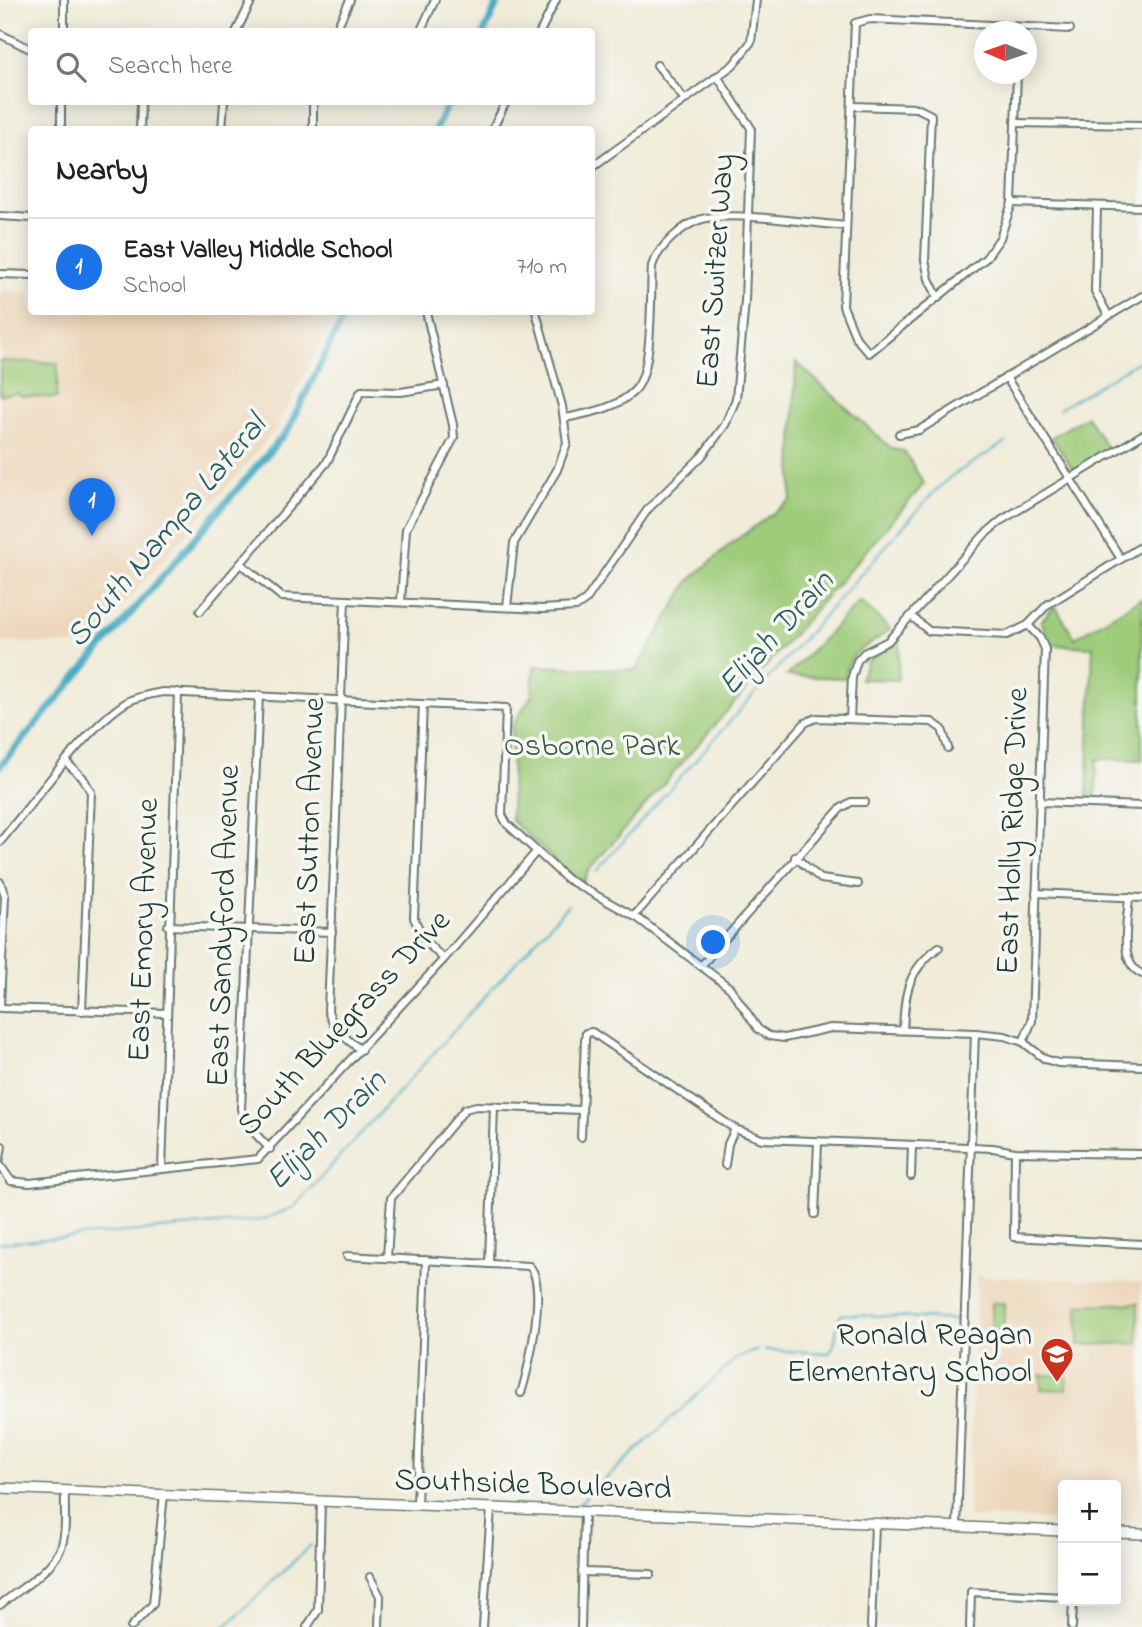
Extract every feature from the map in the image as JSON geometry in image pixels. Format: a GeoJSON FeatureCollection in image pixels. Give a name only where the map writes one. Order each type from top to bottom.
{"type":"FeatureCollection","features":[{"type":"Feature","properties":{"kind":"main road","name":"Southside Boulevard"},"geometry":{"type":"LineString","coordinates":[[0,1488],[1058,1531]]}},
{"type":"Feature","properties":{"kind":"main road"},"geometry":{"type":"LineString","coordinates":[[1121,1533],[1142,1534]]}},
{"type":"Feature","properties":{"kind":"street"},"geometry":{"type":"LineString","coordinates":[[64,0],[64,28]]}},
{"type":"Feature","properties":{"kind":"street"},"geometry":{"type":"LineString","coordinates":[[238,28],[252,0]]}},
{"type":"Feature","properties":{"kind":"street"},"geometry":{"type":"LineString","coordinates":[[337,28],[350,0]]}},
{"type":"Feature","properties":{"kind":"street"},"geometry":{"type":"LineString","coordinates":[[422,28],[435,0]]}},
{"type":"Feature","properties":{"kind":"street"},"geometry":{"type":"LineString","coordinates":[[542,28],[556,0]]}},
{"type":"Feature","properties":{"kind":"street"},"geometry":{"type":"LineString","coordinates":[[595,165],[733,65],[751,42],[757,0]]}},
{"type":"Feature","properties":{"kind":"street"},"geometry":{"type":"LineString","coordinates":[[974,25],[870,19],[855,23],[843,306],[856,338],[869,353],[986,258],[1000,238],[1012,203],[1017,84]]}},
{"type":"Feature","properties":{"kind":"street"},"geometry":{"type":"LineString","coordinates":[[1037,28],[1070,29]]}},
{"type":"Feature","properties":{"kind":"street"},"geometry":{"type":"LineString","coordinates":[[0,34],[28,48]]}},
{"type":"Feature","properties":{"kind":"street"},"geometry":{"type":"LineString","coordinates":[[657,65],[684,100]]}},
{"type":"Feature","properties":{"kind":"street","name":"East Switzer Way"},"geometry":{"type":"LineString","coordinates":[[241,564],[282,597],[564,609],[586,600],[648,509],[702,456],[725,425],[736,399],[740,379],[751,128],[717,76]]}},
{"type":"Feature","properties":{"kind":"street"},"geometry":{"type":"LineString","coordinates":[[61,105],[61,126]]}},
{"type":"Feature","properties":{"kind":"street"},"geometry":{"type":"LineString","coordinates":[[140,126],[141,105]]}},
{"type":"Feature","properties":{"kind":"street"},"geometry":{"type":"LineString","coordinates":[[222,126],[224,105]]}},
{"type":"Feature","properties":{"kind":"street"},"geometry":{"type":"LineString","coordinates":[[313,105],[313,126]]}},
{"type":"Feature","properties":{"kind":"street"},"geometry":{"type":"LineString","coordinates":[[494,126],[504,105]]}},
{"type":"Feature","properties":{"kind":"street"},"geometry":{"type":"LineString","coordinates":[[852,106],[917,108],[931,115],[925,260],[929,279],[938,298]]}},
{"type":"Feature","properties":{"kind":"street"},"geometry":{"type":"LineString","coordinates":[[1015,123],[1142,125]]}},
{"type":"Feature","properties":{"kind":"street"},"geometry":{"type":"LineString","coordinates":[[1012,203],[1142,207]]}},
{"type":"Feature","properties":{"kind":"street"},"geometry":{"type":"LineString","coordinates":[[1097,207],[1096,291],[1108,315]]}},
{"type":"Feature","properties":{"kind":"street"},"geometry":{"type":"LineString","coordinates":[[0,216],[28,218]]}},
{"type":"Feature","properties":{"kind":"street"},"geometry":{"type":"LineString","coordinates":[[565,418],[599,411],[621,401],[640,384],[647,353],[652,266],[655,256],[665,244],[696,222],[706,218],[748,219],[846,226]]}},
{"type":"Feature","properties":{"kind":"street"},"geometry":{"type":"LineString","coordinates":[[0,274],[28,275]]}},
{"type":"Feature","properties":{"kind":"street"},"geometry":{"type":"LineString","coordinates":[[899,434],[919,430],[1142,296]]}},
{"type":"Feature","properties":{"kind":"street"},"geometry":{"type":"LineString","coordinates":[[401,601],[406,529],[454,438],[444,385],[426,315]]}},
{"type":"Feature","properties":{"kind":"street"},"geometry":{"type":"LineString","coordinates":[[507,607],[514,544],[566,453],[565,418],[537,315]]}},
{"type":"Feature","properties":{"kind":"street"},"geometry":{"type":"LineString","coordinates":[[1006,377],[1121,559]]}},
{"type":"Feature","properties":{"kind":"street"},"geometry":{"type":"LineString","coordinates":[[200,611],[327,462],[361,391],[401,392],[444,385]]}},
{"type":"Feature","properties":{"kind":"street"},"geometry":{"type":"LineString","coordinates":[[850,719],[852,677],[857,661],[864,653],[888,641],[984,535],[1002,520],[1142,435]]}},
{"type":"Feature","properties":{"kind":"street"},"geometry":{"type":"LineString","coordinates":[[911,616],[929,631],[1007,635],[1028,625],[1047,605],[1142,546]]}},
{"type":"Feature","properties":{"kind":"street","name":"East Sutton Avenue"},"geometry":{"type":"LineString","coordinates":[[345,601],[328,1011],[331,1021],[342,1036],[361,1049]]}},
{"type":"Feature","properties":{"kind":"street","name":"East Holly Ridge Drive"},"geometry":{"type":"LineString","coordinates":[[1023,1042],[1032,1021],[1045,649],[1040,638],[1028,625]]}},
{"type":"Feature","properties":{"kind":"street"},"geometry":{"type":"LineString","coordinates":[[0,842],[92,733],[129,701],[150,694],[177,692],[259,695],[341,702],[506,708],[502,815],[507,824],[568,878],[634,916],[730,988],[758,1029],[769,1036],[784,1038],[831,1028],[975,1033],[1023,1042],[1045,1059],[1058,1063],[1142,1066]]}},
{"type":"Feature","properties":{"kind":"street","name":"East Emory Avenue"},"geometry":{"type":"LineString","coordinates":[[162,1169],[177,692]]}},
{"type":"Feature","properties":{"kind":"street","name":"East Sandyford Avenue"},"geometry":{"type":"LineString","coordinates":[[259,695],[241,1109],[246,1125],[270,1149]]}},
{"type":"Feature","properties":{"kind":"street"},"geometry":{"type":"LineString","coordinates":[[423,704],[414,918],[424,940],[444,959]]}},
{"type":"Feature","properties":{"kind":"street"},"geometry":{"type":"LineString","coordinates":[[634,916],[805,723],[816,718],[932,722],[942,729],[948,747]]}},
{"type":"Feature","properties":{"kind":"street"},"geometry":{"type":"LineString","coordinates":[[66,763],[83,778],[91,792],[82,1011]]}},
{"type":"Feature","properties":{"kind":"street"},"geometry":{"type":"LineString","coordinates":[[701,966],[840,809],[851,802],[865,802]]}},
{"type":"Feature","properties":{"kind":"street"},"geometry":{"type":"LineString","coordinates":[[1040,802],[1142,806]]}},
{"type":"Feature","properties":{"kind":"street","name":"South Bluegrass Drive"},"geometry":{"type":"LineString","coordinates":[[0,1165],[10,1181],[29,1183],[258,1159],[444,959],[536,852]]}},
{"type":"Feature","properties":{"kind":"street"},"geometry":{"type":"LineString","coordinates":[[795,857],[821,879],[858,884]]}},
{"type":"Feature","properties":{"kind":"street"},"geometry":{"type":"LineString","coordinates":[[0,882],[5,896],[0,1006],[166,1013]]}},
{"type":"Feature","properties":{"kind":"street"},"geometry":{"type":"LineString","coordinates":[[1036,893],[1142,898]]}},
{"type":"Feature","properties":{"kind":"street"},"geometry":{"type":"LineString","coordinates":[[1129,897],[1126,957],[1131,968],[1142,974]]}},
{"type":"Feature","properties":{"kind":"street"},"geometry":{"type":"LineString","coordinates":[[168,926],[332,932]]}},
{"type":"Feature","properties":{"kind":"street"},"geometry":{"type":"LineString","coordinates":[[902,1030],[906,987],[916,970],[939,947]]}},
{"type":"Feature","properties":{"kind":"street"},"geometry":{"type":"LineString","coordinates":[[581,1138],[586,1033],[599,1033],[735,1129],[762,1139],[1015,1152],[1142,1154]]}},
{"type":"Feature","properties":{"kind":"street"},"geometry":{"type":"LineString","coordinates":[[957,1527],[975,1033]]}},
{"type":"Feature","properties":{"kind":"street"},"geometry":{"type":"LineString","coordinates":[[387,1258],[391,1198],[465,1109],[494,1106],[582,1110]]}},
{"type":"Feature","properties":{"kind":"street"},"geometry":{"type":"LineString","coordinates":[[489,1264],[494,1106]]}},
{"type":"Feature","properties":{"kind":"street"},"geometry":{"type":"LineString","coordinates":[[725,1165],[728,1144],[735,1129]]}},
{"type":"Feature","properties":{"kind":"street"},"geometry":{"type":"LineString","coordinates":[[815,1214],[818,1142]]}},
{"type":"Feature","properties":{"kind":"street"},"geometry":{"type":"LineString","coordinates":[[0,1158],[2,1146]]}},
{"type":"Feature","properties":{"kind":"street"},"geometry":{"type":"LineString","coordinates":[[911,1176],[912,1146]]}},
{"type":"Feature","properties":{"kind":"street"},"geometry":{"type":"LineString","coordinates":[[1015,1152],[1014,1237],[1142,1244]]}},
{"type":"Feature","properties":{"kind":"street"},"geometry":{"type":"LineString","coordinates":[[347,1256],[529,1266],[535,1271],[533,1349],[521,1392]]}},
{"type":"Feature","properties":{"kind":"street"},"geometry":{"type":"LineString","coordinates":[[417,1505],[426,1260]]}},
{"type":"Feature","properties":{"kind":"street"},"geometry":{"type":"LineString","coordinates":[[0,1605],[45,1569],[59,1552],[63,1536],[65,1491]]}},
{"type":"Feature","properties":{"kind":"street"},"geometry":{"type":"LineString","coordinates":[[131,1627],[153,1604],[164,1494]]}},
{"type":"Feature","properties":{"kind":"street"},"geometry":{"type":"LineString","coordinates":[[307,1627],[318,1610],[321,1502]]}},
{"type":"Feature","properties":{"kind":"street"},"geometry":{"type":"LineString","coordinates":[[483,1627],[491,1508]]}},
{"type":"Feature","properties":{"kind":"street"},"geometry":{"type":"LineString","coordinates":[[581,1627],[584,1512]]}},
{"type":"Feature","properties":{"kind":"street"},"geometry":{"type":"LineString","coordinates":[[871,1627],[875,1524]]}},
{"type":"Feature","properties":{"kind":"street"},"geometry":{"type":"LineString","coordinates":[[582,1572],[651,1574]]}},
{"type":"Feature","properties":{"kind":"street"},"geometry":{"type":"LineString","coordinates":[[370,1577],[380,1596],[379,1627]]}},
{"type":"Feature","properties":{"kind":"street"},"geometry":{"type":"LineString","coordinates":[[970,1627],[971,1592],[1058,1597]]}},
{"type":"Feature","properties":{"kind":"street"},"geometry":{"type":"LineString","coordinates":[[1072,1627],[1073,1606]]}},
{"type":"Feature","properties":{"kind":"shaded area"},"geometry":{"type":"Polygon","coordinates":[[[0,291],[28,292],[28,315],[335,315],[276,430],[89,645],[0,642],[0,291]]]}},
{"type":"Feature","properties":{"kind":"shaded area","name":"Ronald Reagan Elementary School"},"geometry":{"type":"Polygon","coordinates":[[[977,1276],[1142,1282],[1142,1523],[1121,1522],[1121,1480],[1058,1480],[1058,1520],[968,1517],[977,1276]]]}},
{"type":"Feature","properties":{"kind":"green space"},"geometry":{"type":"Polygon","coordinates":[[[0,361],[58,363],[57,398],[21,396],[19,393],[0,395],[0,361]]]}},
{"type":"Feature","properties":{"kind":"green space","name":"Osborne Park"},"geometry":{"type":"Polygon","coordinates":[[[796,362],[892,449],[904,451],[924,484],[589,870],[583,882],[564,869],[511,820],[512,726],[532,695],[534,666],[636,670],[689,581],[732,543],[791,500],[796,362]]]}},
{"type":"Feature","properties":{"kind":"green space"},"geometry":{"type":"Polygon","coordinates":[[[1087,416],[1108,450],[1078,469],[1072,468],[1052,437],[1087,416]]]}},
{"type":"Feature","properties":{"kind":"green space"},"geometry":{"type":"Polygon","coordinates":[[[1142,598],[1142,760],[1097,759],[1096,797],[1087,796],[1093,647],[1052,645],[1041,621],[1055,606],[1075,638],[1142,598]]]}},
{"type":"Feature","properties":{"kind":"green space"},"geometry":{"type":"Polygon","coordinates":[[[860,601],[890,629],[856,654],[847,668],[845,678],[787,676],[860,601]]]}},
{"type":"Feature","properties":{"kind":"green space"},"geometry":{"type":"Polygon","coordinates":[[[900,639],[898,680],[860,679],[867,662],[900,639]]]}},
{"type":"Feature","properties":{"kind":"green space"},"geometry":{"type":"Polygon","coordinates":[[[992,1303],[1004,1303],[1004,1338],[1000,1343],[991,1338],[992,1303]]]}},
{"type":"Feature","properties":{"kind":"green space"},"geometry":{"type":"Polygon","coordinates":[[[1138,1303],[1138,1343],[1079,1345],[1078,1305],[1138,1303]]]}},
{"type":"Feature","properties":{"kind":"green space"},"geometry":{"type":"Polygon","coordinates":[[[1041,1375],[1067,1376],[1066,1390],[1041,1389],[1041,1375]]]}},
{"type":"Feature","properties":{"kind":"waterway","name":"South Nampa Lateral"},"geometry":{"type":"LineString","coordinates":[[486,28],[499,0]]}},
{"type":"Feature","properties":{"kind":"waterway","name":"South Nampa Lateral"},"geometry":{"type":"LineString","coordinates":[[437,126],[448,105]]}},
{"type":"Feature","properties":{"kind":"waterway","name":"South Nampa Lateral"},"geometry":{"type":"LineString","coordinates":[[0,766],[288,430],[345,315]]}},
{"type":"Feature","properties":{"kind":"waterway","name":"Elijah Drain"},"geometry":{"type":"LineString","coordinates":[[1059,409],[1142,359]]}},
{"type":"Feature","properties":{"kind":"waterway","name":"Elijah Drain"},"geometry":{"type":"LineString","coordinates":[[596,872],[933,493],[950,477],[1006,442]]}},
{"type":"Feature","properties":{"kind":"waterway","name":"Elijah Drain"},"geometry":{"type":"LineString","coordinates":[[0,1243],[262,1220],[294,1207],[568,905]]}},
{"type":"Feature","properties":{"kind":"waterway"},"geometry":{"type":"LineString","coordinates":[[765,1350],[829,1353],[842,1314],[958,1320]]}},
{"type":"Feature","properties":{"kind":"waterway"},"geometry":{"type":"LineString","coordinates":[[574,1508],[738,1357],[757,1350]]}},
{"type":"Feature","properties":{"kind":"waterway"},"geometry":{"type":"LineString","coordinates":[[225,1627],[311,1545]]}},
{"type":"Feature","properties":{"kind":"place","name":"East Valley Middle School"},"geometry":{"type":"Point","coordinates":[92,536]}},
{"type":"Feature","properties":{"kind":"place","name":"Ronald Reagan Elementary School"},"geometry":{"type":"Point","coordinates":[1057,1384]}}]}
